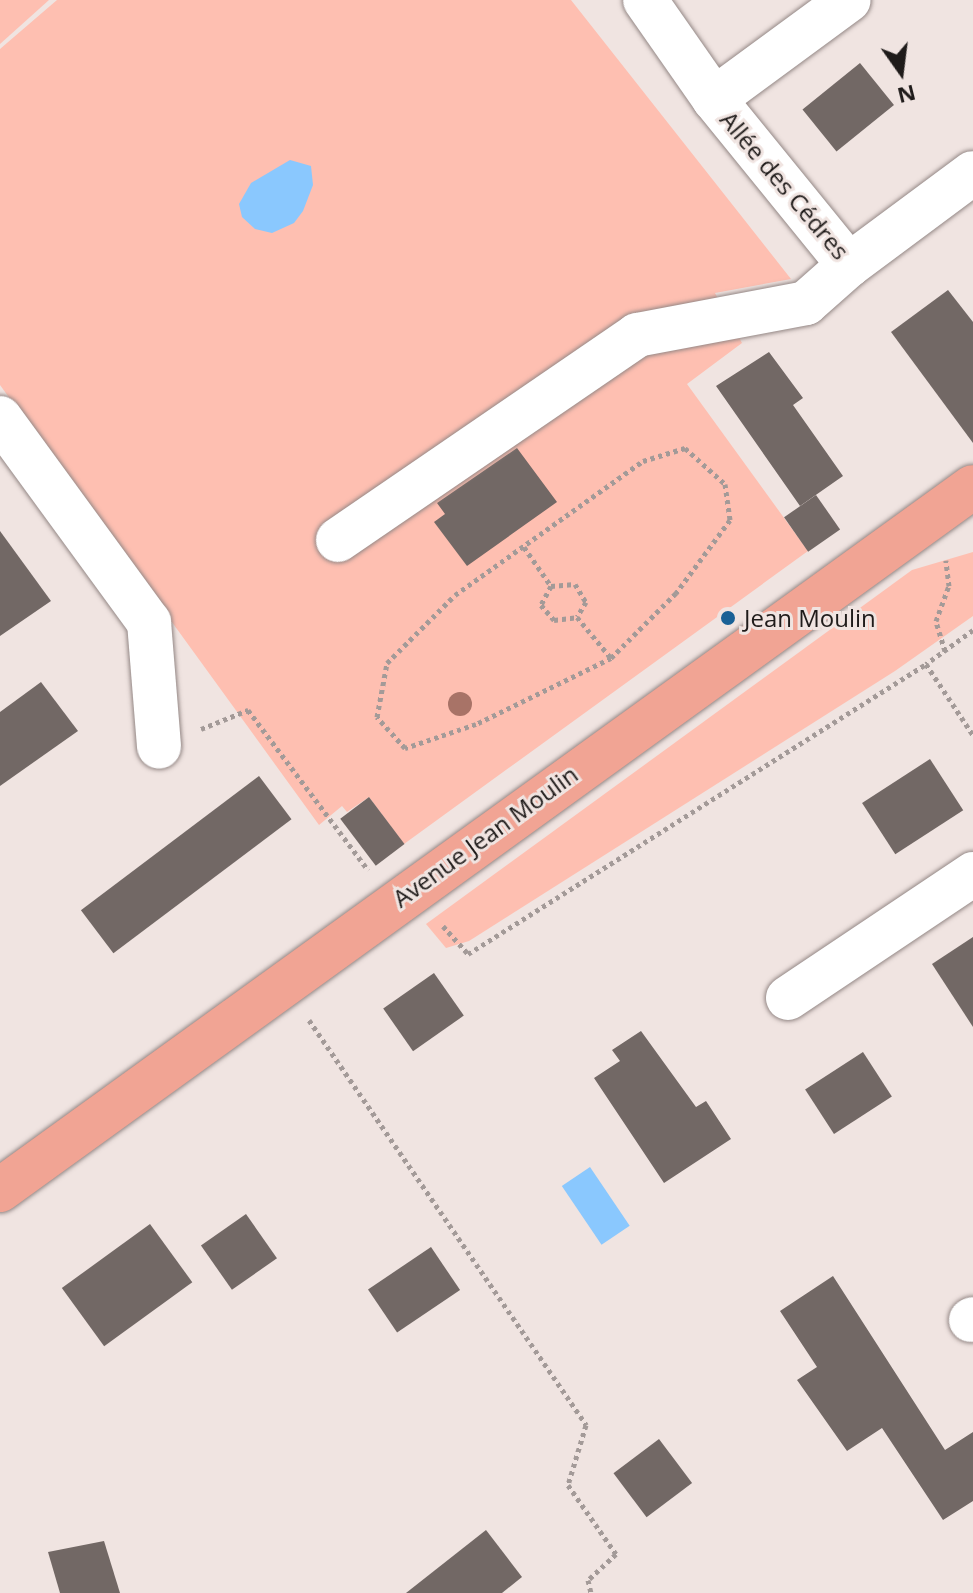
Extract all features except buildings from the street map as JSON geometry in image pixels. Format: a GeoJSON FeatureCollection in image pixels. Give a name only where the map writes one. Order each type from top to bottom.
{"type":"FeatureCollection","features":[{"type":"Feature","properties":{"kind":"main road","name":"Avenue Jean Moulin"},"geometry":{"type":"LineString","coordinates":[[0,1190],[392,903],[973,487]]}},
{"type":"Feature","properties":{"kind":"street","name":"Allée des Cédres"},"geometry":{"type":"LineString","coordinates":[[645,0],[714,99],[849,265],[973,173]]}},
{"type":"Feature","properties":{"kind":"street","name":"Allée des Cédres"},"geometry":{"type":"LineString","coordinates":[[714,99],[849,0]]}},
{"type":"Feature","properties":{"kind":"street"},"geometry":{"type":"LineString","coordinates":[[338,540],[637,335],[806,303],[849,265]]}},
{"type":"Feature","properties":{"kind":"street"},"geometry":{"type":"LineString","coordinates":[[0,418],[149,622],[159,747]]}},
{"type":"Feature","properties":{"kind":"street"},"geometry":{"type":"LineString","coordinates":[[788,998],[973,874]]}},
{"type":"Feature","properties":{"kind":"path"},"geometry":{"type":"LineString","coordinates":[[685,448],[725,484],[730,520],[676,593],[611,658],[476,724],[405,748],[377,717],[387,663],[455,595],[643,461],[685,448]]}},
{"type":"Feature","properties":{"kind":"path"},"geometry":{"type":"LineString","coordinates":[[524,547],[551,586]]}},
{"type":"Feature","properties":{"kind":"path"},"geometry":{"type":"LineString","coordinates":[[945,651],[936,621],[949,586],[947,561]]}},
{"type":"Feature","properties":{"kind":"path"},"geometry":{"type":"LineString","coordinates":[[551,586],[575,584],[586,602],[577,617]]}},
{"type":"Feature","properties":{"kind":"path"},"geometry":{"type":"LineString","coordinates":[[551,586],[541,605],[554,620],[577,617]]}},
{"type":"Feature","properties":{"kind":"path"},"geometry":{"type":"LineString","coordinates":[[577,617],[611,658]]}},
{"type":"Feature","properties":{"kind":"path"},"geometry":{"type":"LineString","coordinates":[[440,922],[468,954],[926,664],[973,630]]}},
{"type":"Feature","properties":{"kind":"path"},"geometry":{"type":"LineString","coordinates":[[926,664],[973,735]]}},
{"type":"Feature","properties":{"kind":"path"},"geometry":{"type":"LineString","coordinates":[[159,747],[248,710],[392,903]]}},
{"type":"Feature","properties":{"kind":"path"},"geometry":{"type":"LineString","coordinates":[[283,983],[586,1425],[568,1485],[616,1554],[588,1580],[591,1593]]}},
{"type":"Feature","properties":{"kind":"shaded area"},"geometry":{"type":"Polygon","coordinates":[[[0,0],[49,0],[0,44],[0,0]]]}},
{"type":"Feature","properties":{"kind":"shaded area"},"geometry":{"type":"Polygon","coordinates":[[[57,0],[571,0],[791,279],[715,293],[742,343],[687,384],[808,551],[404,844],[369,797],[347,812],[342,806],[319,825],[0,385],[0,49],[57,0]]]}},
{"type":"Feature","properties":{"kind":"shaded area"},"geometry":{"type":"Polygon","coordinates":[[[973,552],[973,616],[895,671],[469,941],[446,948],[426,924],[912,570],[973,552]]]}},
{"type":"Feature","properties":{"kind":"water"},"geometry":{"type":"Polygon","coordinates":[[[290,160],[311,166],[313,185],[303,211],[294,223],[272,233],[255,229],[242,217],[239,204],[251,183],[290,160]]]}},
{"type":"Feature","properties":{"kind":"water"},"geometry":{"type":"Polygon","coordinates":[[[590,1167],[630,1226],[602,1245],[562,1186],[590,1167]]]}},
{"type":"Feature","properties":{"kind":"place","name":"Jean Moulin"},"geometry":{"type":"Point","coordinates":[728,618]}}]}
